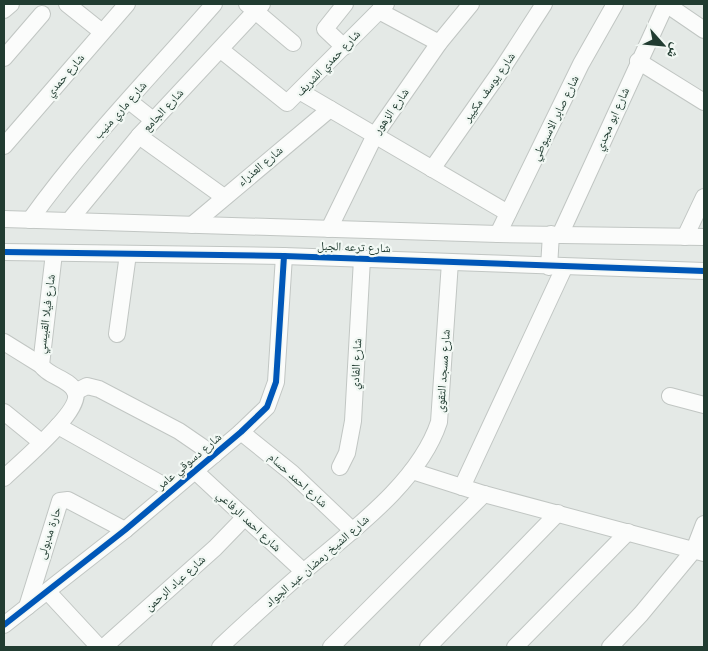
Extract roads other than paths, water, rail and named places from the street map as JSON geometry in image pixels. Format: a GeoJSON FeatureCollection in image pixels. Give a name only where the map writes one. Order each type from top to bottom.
{"type":"FeatureCollection","features":[{"type":"Feature","properties":{"kind":"street"},"geometry":{"type":"LineString","coordinates":[[4,10],[11,4]]}},
{"type":"Feature","properties":{"kind":"street"},"geometry":{"type":"LineString","coordinates":[[67,4],[102,32]]}},
{"type":"Feature","properties":{"kind":"street","name":"شارع حمدي"},"geometry":{"type":"LineString","coordinates":[[4,146],[127,4]]}},
{"type":"Feature","properties":{"kind":"street","name":"شارع ماري منيب"},"geometry":{"type":"LineString","coordinates":[[30,220],[62,175],[214,4]]}},
{"type":"Feature","properties":{"kind":"street"},"geometry":{"type":"LineString","coordinates":[[344,47],[325,29],[345,4]]}},
{"type":"Feature","properties":{"kind":"street","name":"شارع الزهور"},"geometry":{"type":"LineString","coordinates":[[329,229],[375,135],[439,43],[470,4]]}},
{"type":"Feature","properties":{"kind":"street","name":"شارع يوسف مكيير"},"geometry":{"type":"LineString","coordinates":[[432,168],[502,69],[544,4]]}},
{"type":"Feature","properties":{"kind":"street","name":"شارع صابر الاسيوطي"},"geometry":{"type":"LineString","coordinates":[[498,234],[581,64],[615,4]]}},
{"type":"Feature","properties":{"kind":"street"},"geometry":{"type":"LineString","coordinates":[[666,4],[704,30]]}},
{"type":"Feature","properties":{"kind":"street","name":"شارع ابو مجدي"},"geometry":{"type":"LineString","coordinates":[[554,237],[666,4]]}},
{"type":"Feature","properties":{"kind":"street"},"geometry":{"type":"LineString","coordinates":[[255,6],[292,43]]}},
{"type":"Feature","properties":{"kind":"street","name":"شارع الجامع"},"geometry":{"type":"LineString","coordinates":[[69,221],[153,120],[221,50],[255,6]]}},
{"type":"Feature","properties":{"kind":"street"},"geometry":{"type":"LineString","coordinates":[[383,7],[439,43]]}},
{"type":"Feature","properties":{"kind":"street","name":"شارع حمدي الشريف"},"geometry":{"type":"LineString","coordinates":[[221,50],[285,102],[290,102],[383,7]]}},
{"type":"Feature","properties":{"kind":"street"},"geometry":{"type":"LineString","coordinates":[[4,58],[42,14]]}},
{"type":"Feature","properties":{"kind":"street"},"geometry":{"type":"LineString","coordinates":[[638,61],[704,102]]}},
{"type":"Feature","properties":{"kind":"street"},"geometry":{"type":"LineString","coordinates":[[300,92],[508,213]]}},
{"type":"Feature","properties":{"kind":"street"},"geometry":{"type":"LineString","coordinates":[[129,101],[153,120]]}},
{"type":"Feature","properties":{"kind":"street","name":"شارع العذراء"},"geometry":{"type":"LineString","coordinates":[[192,225],[330,109]]}},
{"type":"Feature","properties":{"kind":"street"},"geometry":{"type":"LineString","coordinates":[[140,136],[224,197]]}},
{"type":"Feature","properties":{"kind":"street"},"geometry":{"type":"LineString","coordinates":[[685,237],[704,197]]}},
{"type":"Feature","properties":{"kind":"street","name":"شارع ترعه الجبل"},"geometry":{"type":"LineString","coordinates":[[4,219],[554,237],[704,237]]}},
{"type":"Feature","properties":{"kind":"street"},"geometry":{"type":"LineString","coordinates":[[462,487],[554,265],[554,237]]}},
{"type":"Feature","properties":{"kind":"street","name":"شارع ترعه الجبل"},"geometry":{"type":"LineString","coordinates":[[4,252],[284,256],[704,271]]}},
{"type":"Feature","properties":{"kind":"street","name":"شارع فيلا القبيسي"},"geometry":{"type":"LineString","coordinates":[[54,253],[42,365],[45,371],[66,382],[75,392]]}},
{"type":"Feature","properties":{"kind":"street"},"geometry":{"type":"LineString","coordinates":[[117,334],[128,254]]}},
{"type":"Feature","properties":{"kind":"street","name":"شارع دسوقي عامر"},"geometry":{"type":"LineString","coordinates":[[4,625],[125,530],[241,432],[267,407],[273,395],[276,382],[284,256]]}},
{"type":"Feature","properties":{"kind":"street","name":"شارع الفادي"},"geometry":{"type":"LineString","coordinates":[[340,468],[347,453],[353,421],[362,259]]}},
{"type":"Feature","properties":{"kind":"street","name":"شارع مسجد التقوى"},"geometry":{"type":"LineString","coordinates":[[412,471],[434,440],[439,422],[450,262]]}},
{"type":"Feature","properties":{"kind":"street"},"geometry":{"type":"LineString","coordinates":[[4,342],[42,365]]}},
{"type":"Feature","properties":{"kind":"street"},"geometry":{"type":"LineString","coordinates":[[4,477],[58,426],[73,408],[76,400],[75,392],[87,386],[99,389],[179,431],[214,455]]}},
{"type":"Feature","properties":{"kind":"street"},"geometry":{"type":"LineString","coordinates":[[670,396],[704,405]]}},
{"type":"Feature","properties":{"kind":"street"},"geometry":{"type":"LineString","coordinates":[[4,412],[41,442]]}},
{"type":"Feature","properties":{"kind":"street"},"geometry":{"type":"LineString","coordinates":[[58,426],[172,490]]}},
{"type":"Feature","properties":{"kind":"street","name":"شارع احمد حسام"},"geometry":{"type":"LineString","coordinates":[[241,432],[292,473],[353,531]]}},
{"type":"Feature","properties":{"kind":"street","name":"شارع احمد الرفاعي"},"geometry":{"type":"LineString","coordinates":[[195,471],[304,572]]}},
{"type":"Feature","properties":{"kind":"street"},"geometry":{"type":"LineString","coordinates":[[412,471],[484,494],[699,551]]}},
{"type":"Feature","properties":{"kind":"street","name":"شارع الشيخ رمضان عبد الجواد"},"geometry":{"type":"LineString","coordinates":[[220,647],[353,531],[412,471]]}},
{"type":"Feature","properties":{"kind":"street"},"geometry":{"type":"LineString","coordinates":[[331,647],[484,494]]}},
{"type":"Feature","properties":{"kind":"street","name":"حارة مدبولى"},"geometry":{"type":"LineString","coordinates":[[27,607],[60,501],[68,500],[125,530]]}},
{"type":"Feature","properties":{"kind":"street"},"geometry":{"type":"LineString","coordinates":[[428,647],[558,513]]}},
{"type":"Feature","properties":{"kind":"street","name":"شارع عباد الرحمن"},"geometry":{"type":"LineString","coordinates":[[104,647],[215,548],[245,517]]}},
{"type":"Feature","properties":{"kind":"street"},"geometry":{"type":"LineString","coordinates":[[610,647],[699,551],[704,524]]}},
{"type":"Feature","properties":{"kind":"street"},"geometry":{"type":"LineString","coordinates":[[515,647],[628,532]]}},
{"type":"Feature","properties":{"kind":"street"},"geometry":{"type":"LineString","coordinates":[[48,592],[99,647]]}}]}
